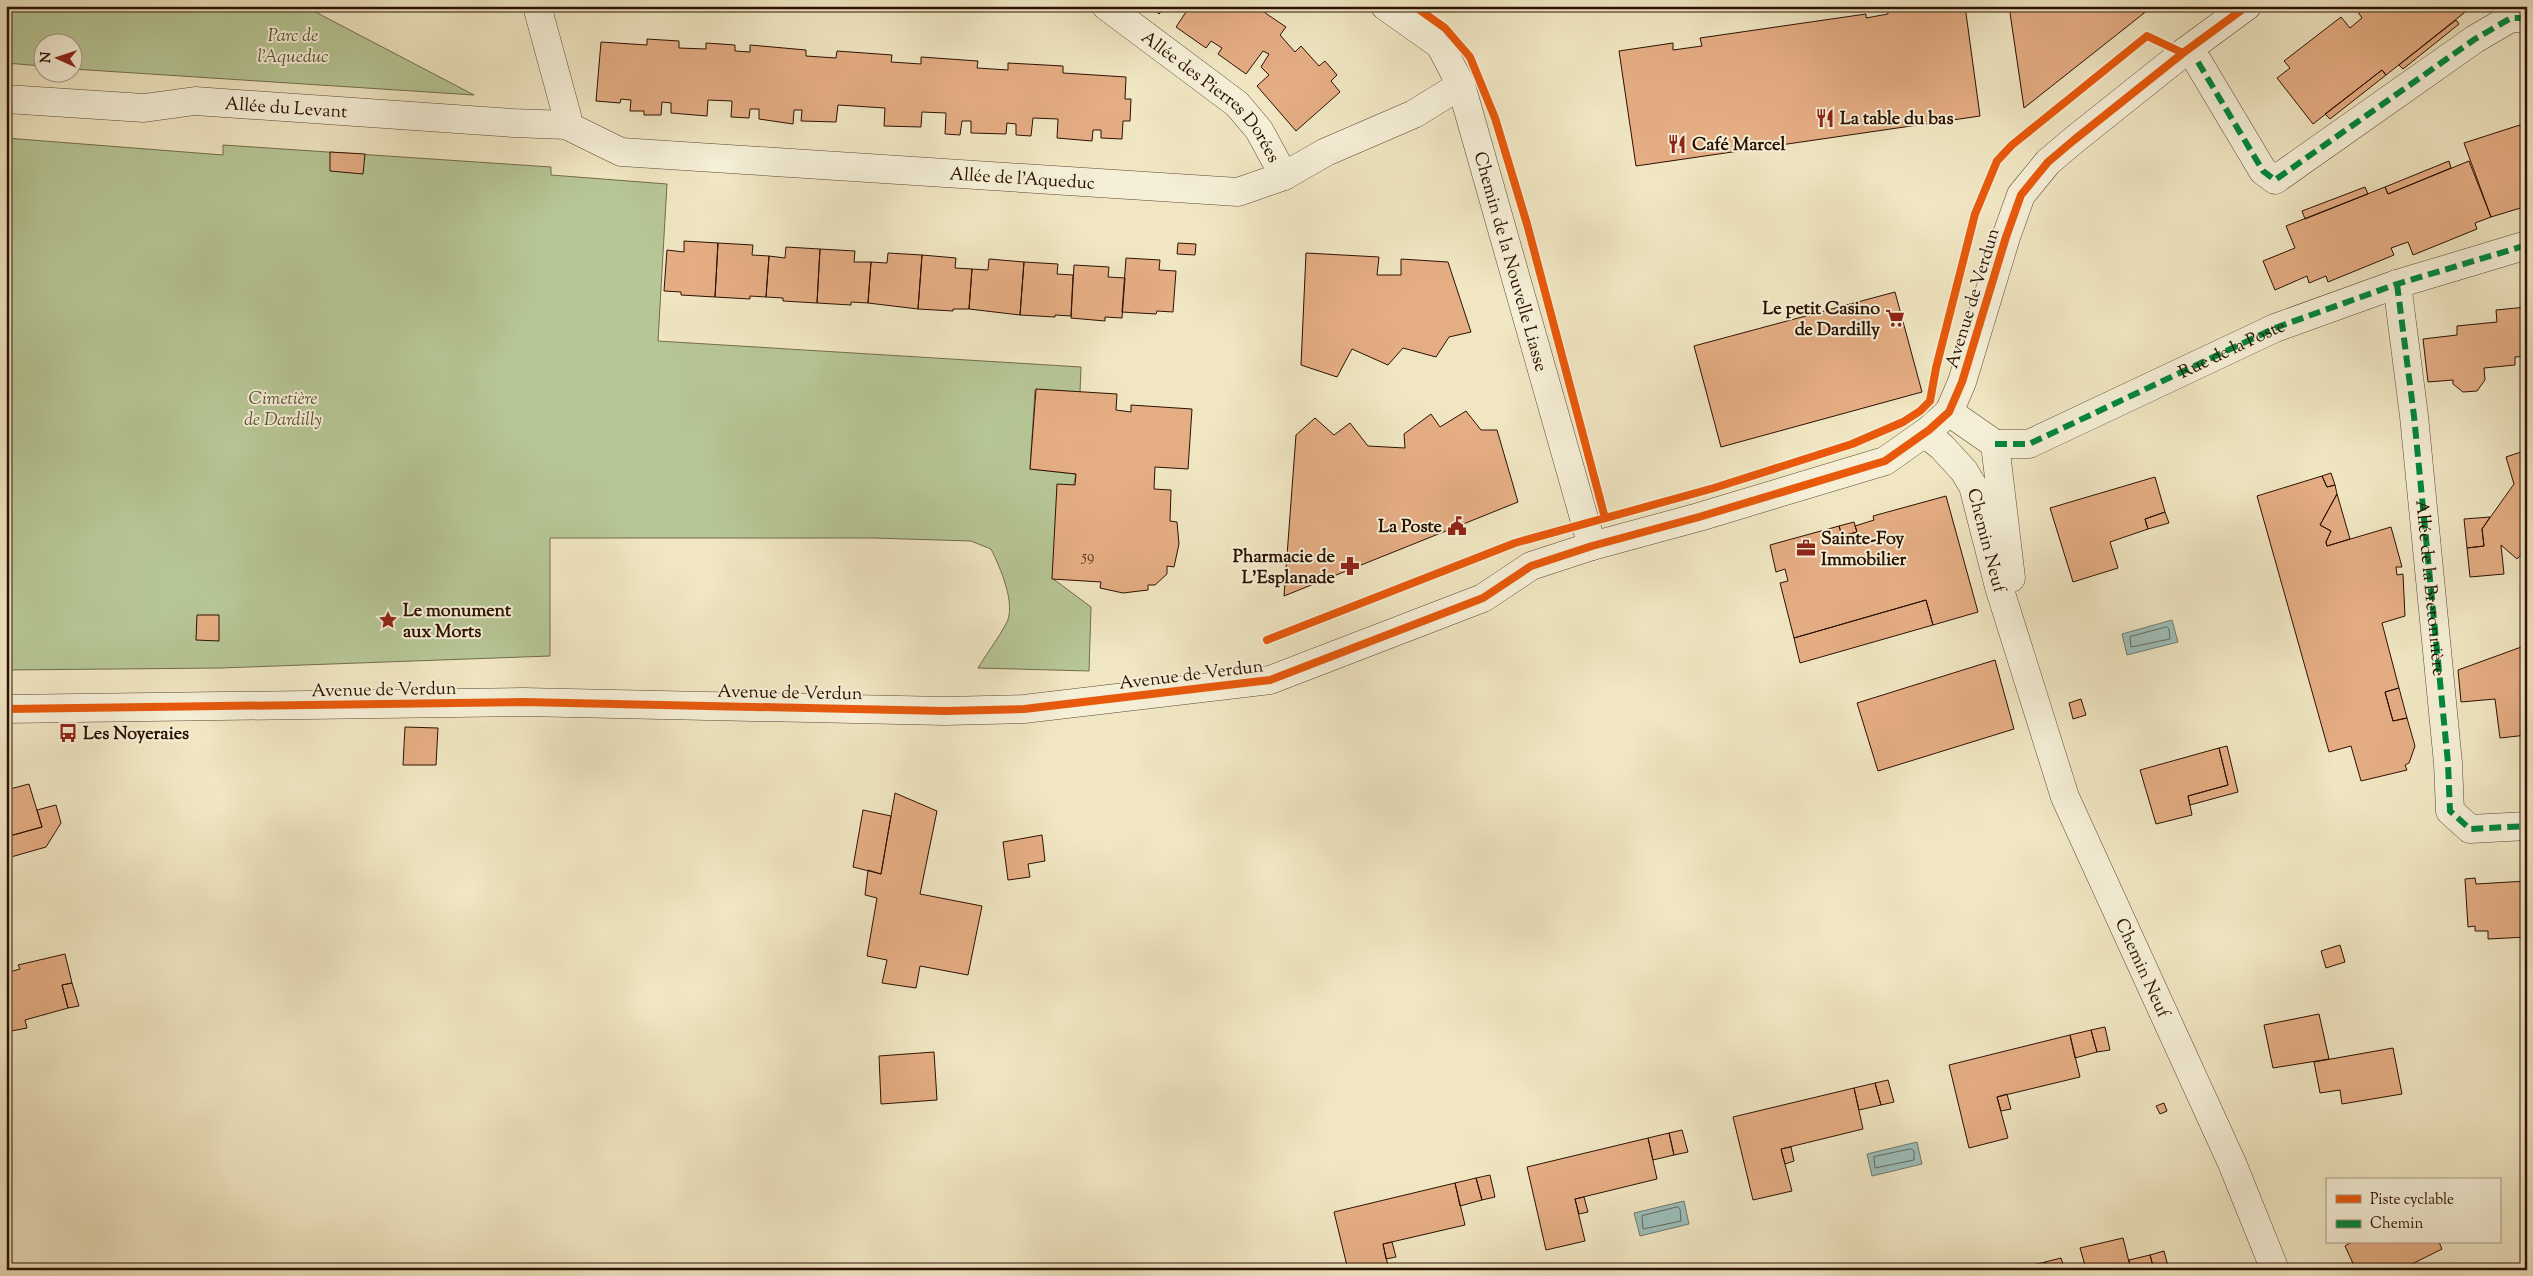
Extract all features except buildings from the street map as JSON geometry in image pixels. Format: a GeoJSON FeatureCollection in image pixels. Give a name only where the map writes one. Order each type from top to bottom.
{"type":"FeatureCollection","features":[{"type":"Feature","properties":{"kind":"street"},"geometry":{"type":"LineString","coordinates":[[537,6],[567,116],[566,125]]}},
{"type":"Feature","properties":{"kind":"street","name":"Allée des Pierres Dorées"},"geometry":{"type":"LineString","coordinates":[[1106,6],[1237,104],[1259,130],[1284,176]]}},
{"type":"Feature","properties":{"kind":"street","name":"Chemin de la Nouvelle Liasse"},"geometry":{"type":"LineString","coordinates":[[1385,6],[1440,45],[1461,85],[1592,546]]}},
{"type":"Feature","properties":{"kind":"street","name":"Avenue de Verdun"},"geometry":{"type":"LineString","coordinates":[[6,709],[523,702],[945,711],[1024,709],[1270,680],[1483,598],[1531,566],[1592,546],[1699,517],[1884,461],[1925,433],[1949,412],[1962,382],[2006,237],[2021,195],[2048,162],[2074,140],[2189,49],[2247,6]]}},
{"type":"Feature","properties":{"kind":"street"},"geometry":{"type":"LineString","coordinates":[[2198,62],[2263,171],[2275,180],[2475,39],[2512,18],[2527,18]]}},
{"type":"Feature","properties":{"kind":"street","name":"Allée de l'Aqueduc"},"geometry":{"type":"LineString","coordinates":[[566,125],[621,152],[1238,192],[1284,176],[1326,152],[1414,114],[1461,85]]}},
{"type":"Feature","properties":{"kind":"street","name":"Allée du Levant"},"geometry":{"type":"LineString","coordinates":[[6,99],[144,108],[195,101],[566,125]]}},
{"type":"Feature","properties":{"kind":"street","name":"Rue de la Poste"},"geometry":{"type":"LineString","coordinates":[[1995,444],[2029,444],[2275,328],[2397,284],[2527,244]]}},
{"type":"Feature","properties":{"kind":"street","name":"Allée de la Bretonnière"},"geometry":{"type":"LineString","coordinates":[[2397,284],[2416,436],[2448,763],[2450,811],[2470,829],[2527,826]]}},
{"type":"Feature","properties":{"kind":"street"},"geometry":{"type":"LineString","coordinates":[[1949,412],[1995,444]]}},
{"type":"Feature","properties":{"kind":"street","name":"Chemin Neuf"},"geometry":{"type":"LineString","coordinates":[[1925,433],[1942,447],[1964,471],[1973,486],[1984,534],[2064,797],[2232,1164],[2275,1270]]}},
{"type":"Feature","properties":{"kind":"street","name":"Chemin Neuf"},"geometry":{"type":"LineString","coordinates":[[1995,444],[2022,661]]}},
{"type":"Feature","properties":{"kind":"green space","name":"Parc de l'Aqueduc"},"geometry":{"type":"Polygon","coordinates":[[[6,6],[304,6],[474,95],[82,70],[82,32],[32,32],[32,65],[6,63],[6,6]]]}},
{"type":"Feature","properties":{"kind":"green space","name":"Cimetière de Dardilly"},"geometry":{"type":"Polygon","coordinates":[[[6,138],[223,155],[223,145],[551,167],[551,175],[667,184],[658,341],[1081,367],[1080,392],[1035,390],[1030,469],[1076,474],[1052,578],[1091,607],[1089,671],[978,668],[1003,630],[1009,616],[1010,607],[1006,586],[991,549],[971,541],[873,538],[550,538],[550,656],[221,668],[6,670],[6,138]]]}},
{"type":"Feature","properties":{"kind":"water"},"geometry":{"type":"Polygon","coordinates":[[[2172,620],[2178,642],[2127,655],[2122,634],[2172,620]]]}},
{"type":"Feature","properties":{"kind":"water"},"geometry":{"type":"Polygon","coordinates":[[[1917,1142],[1922,1164],[1872,1176],[1867,1154],[1917,1142]]]}},
{"type":"Feature","properties":{"kind":"water"},"geometry":{"type":"Polygon","coordinates":[[[1684,1201],[1689,1224],[1640,1236],[1634,1213],[1684,1201]]]}},
{"type":"Feature","properties":{"kind":"marked path"},"geometry":{"type":"LineString","coordinates":[[2198,62],[2263,171],[2275,180],[2475,39],[2511,18],[2527,18]]}},
{"type":"Feature","properties":{"kind":"marked path"},"geometry":{"type":"LineString","coordinates":[[1995,444],[2029,444],[2275,328],[2397,284],[2527,245]]}},
{"type":"Feature","properties":{"kind":"marked path"},"geometry":{"type":"LineString","coordinates":[[2397,284],[2414,416],[2448,763],[2450,811],[2470,829],[2527,826]]}},
{"type":"Feature","properties":{"kind":"cycle path"},"geometry":{"type":"LineString","coordinates":[[1410,6],[1417,8],[1445,28],[1470,57],[1495,118],[1527,224],[1605,518]]}},
{"type":"Feature","properties":{"kind":"cycle path"},"geometry":{"type":"LineString","coordinates":[[6,709],[523,702],[945,711],[1024,709],[1270,680],[1483,598],[1531,566],[1592,546],[1699,517],[1885,461],[1929,430],[1949,412],[1962,382],[2006,237],[2021,195],[2048,162],[2074,140],[2183,53],[2247,6]]}},
{"type":"Feature","properties":{"kind":"cycle path"},"geometry":{"type":"LineString","coordinates":[[1267,640],[1515,543],[1714,488],[1852,444],[1903,422],[1920,411],[1930,401],[1936,368],[1975,214],[1997,161],[2012,145],[2147,36],[2183,53]]}},
{"type":"Feature","properties":{"kind":"place","name":"La table du bas"},"geometry":{"type":"Point","coordinates":[1825,118]}},
{"type":"Feature","properties":{"kind":"place","name":"Café Marcel"},"geometry":{"type":"Point","coordinates":[1677,144]}},
{"type":"Feature","properties":{"kind":"place","name":"Le petit Casino de Dardilly"},"geometry":{"type":"Point","coordinates":[1895,318]}},
{"type":"Feature","properties":{"kind":"place","name":"La Poste"},"geometry":{"type":"Point","coordinates":[1457,526]}},
{"type":"Feature","properties":{"kind":"place","name":"Sainte-Foy Immobilier"},"geometry":{"type":"Point","coordinates":[1806,548]}},
{"type":"Feature","properties":{"kind":"place","name":"Pharmacie de L'Esplanade"},"geometry":{"type":"Point","coordinates":[1350,566]}},
{"type":"Feature","properties":{"kind":"place","name":"Le monument aux Morts"},"geometry":{"type":"Point","coordinates":[388,620]}},
{"type":"Feature","properties":{"kind":"place","name":"Les Noyeraies"},"geometry":{"type":"Point","coordinates":[68,733]}}]}
